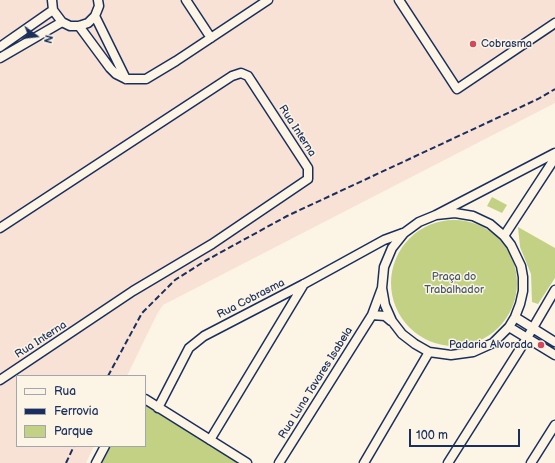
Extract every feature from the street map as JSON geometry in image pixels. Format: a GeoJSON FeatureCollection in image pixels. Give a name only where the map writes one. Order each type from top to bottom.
{"type":"FeatureCollection","features":[{"type":"Feature","properties":{"kind":"street"},"geometry":{"type":"LineString","coordinates":[[52,0],[53,10],[62,22],[70,26],[79,26],[88,23],[94,16],[99,6],[98,0]]}},
{"type":"Feature","properties":{"kind":"street"},"geometry":{"type":"LineString","coordinates":[[186,0],[211,38]]}},
{"type":"Feature","properties":{"kind":"street"},"geometry":{"type":"LineString","coordinates":[[79,26],[116,74],[126,79],[146,79],[268,0]]}},
{"type":"Feature","properties":{"kind":"street"},"geometry":{"type":"LineString","coordinates":[[399,0],[457,89],[555,23]]}},
{"type":"Feature","properties":{"kind":"street"},"geometry":{"type":"LineString","coordinates":[[0,47],[53,10]]}},
{"type":"Feature","properties":{"kind":"street"},"geometry":{"type":"LineString","coordinates":[[94,16],[126,79]]}},
{"type":"Feature","properties":{"kind":"street"},"geometry":{"type":"LineString","coordinates":[[0,58],[62,22]]}},
{"type":"Feature","properties":{"kind":"street","name":"Rua Interna"},"geometry":{"type":"LineString","coordinates":[[0,228],[232,76],[241,73],[248,76],[308,168],[308,179],[212,244],[133,291],[0,380]]}},
{"type":"Feature","properties":{"kind":"street"},"geometry":{"type":"LineString","coordinates":[[436,215],[455,213],[473,216],[490,224],[504,236],[517,255],[523,277],[523,291],[520,304],[509,327],[493,342],[473,352],[451,355],[429,352],[410,341],[402,334],[392,321],[385,305],[382,288],[384,267],[392,248],[404,233],[419,222],[436,215],[555,153]]}},
{"type":"Feature","properties":{"kind":"street"},"geometry":{"type":"LineString","coordinates":[[504,236],[555,158]]}},
{"type":"Feature","properties":{"kind":"street"},"geometry":{"type":"LineString","coordinates":[[538,161],[543,167],[544,174]]}},
{"type":"Feature","properties":{"kind":"street","name":"Rua Cobrasma"},"geometry":{"type":"LineString","coordinates":[[158,408],[189,348],[204,336],[384,240],[404,233]]}},
{"type":"Feature","properties":{"kind":"street"},"geometry":{"type":"LineString","coordinates":[[384,240],[392,248]]}},
{"type":"Feature","properties":{"kind":"street"},"geometry":{"type":"LineString","coordinates":[[210,440],[304,284]]}},
{"type":"Feature","properties":{"kind":"street","name":"Rua Luna Tavares Isabela"},"geometry":{"type":"LineString","coordinates":[[279,463],[372,315],[382,288]]}},
{"type":"Feature","properties":{"kind":"street"},"geometry":{"type":"LineString","coordinates":[[448,463],[555,290]]}},
{"type":"Feature","properties":{"kind":"street"},"geometry":{"type":"LineString","coordinates":[[372,315],[385,316],[392,321]]}},
{"type":"Feature","properties":{"kind":"street"},"geometry":{"type":"LineString","coordinates":[[515,317],[555,342]]}},
{"type":"Feature","properties":{"kind":"street"},"geometry":{"type":"LineString","coordinates":[[509,327],[555,355]]}},
{"type":"Feature","properties":{"kind":"street"},"geometry":{"type":"LineString","coordinates":[[364,463],[429,352]]}},
{"type":"Feature","properties":{"kind":"street"},"geometry":{"type":"LineString","coordinates":[[146,400],[244,462]]}},
{"type":"Feature","properties":{"kind":"street"},"geometry":{"type":"LineString","coordinates":[[531,463],[555,425]]}},
{"type":"Feature","properties":{"kind":"street"},"geometry":{"type":"LineString","coordinates":[[96,463],[104,447]]}},
{"type":"Feature","properties":{"kind":"shaded area"},"geometry":{"type":"Polygon","coordinates":[[[0,0],[555,0],[555,103],[163,305],[157,314],[127,375],[16,375],[16,447],[94,447],[86,463],[0,463],[0,0]]]}},
{"type":"Feature","properties":{"kind":"green space"},"geometry":{"type":"Polygon","coordinates":[[[492,197],[507,205],[502,213],[487,206],[492,197]]]}},
{"type":"Feature","properties":{"kind":"green space","name":"Praça do Trabalhador"},"geometry":{"type":"Polygon","coordinates":[[[460,220],[484,228],[494,234],[503,243],[512,259],[516,271],[516,295],[512,307],[503,323],[494,332],[478,341],[466,345],[448,346],[424,338],[414,332],[405,323],[396,307],[392,295],[391,277],[399,253],[405,243],[414,234],[430,225],[442,221],[460,220]]]}},
{"type":"Feature","properties":{"kind":"green space"},"geometry":{"type":"Polygon","coordinates":[[[518,227],[555,248],[555,278],[538,304],[532,302],[531,274],[520,247],[518,227]]]}},
{"type":"Feature","properties":{"kind":"green space"},"geometry":{"type":"Polygon","coordinates":[[[146,406],[235,459],[237,463],[102,463],[110,447],[146,447],[146,406]]]}},
{"type":"Feature","properties":{"kind":"railway"},"geometry":{"type":"LineString","coordinates":[[109,375],[142,313],[175,280],[205,261],[287,216],[538,99],[555,89]]}},
{"type":"Feature","properties":{"kind":"railway"},"geometry":{"type":"LineString","coordinates":[[66,463],[74,447]]}},
{"type":"Feature","properties":{"kind":"place","name":"Cobrasma"},"geometry":{"type":"Point","coordinates":[473,44]}},
{"type":"Feature","properties":{"kind":"place","name":"Padaria Alvorada"},"geometry":{"type":"Point","coordinates":[541,345]}}]}
